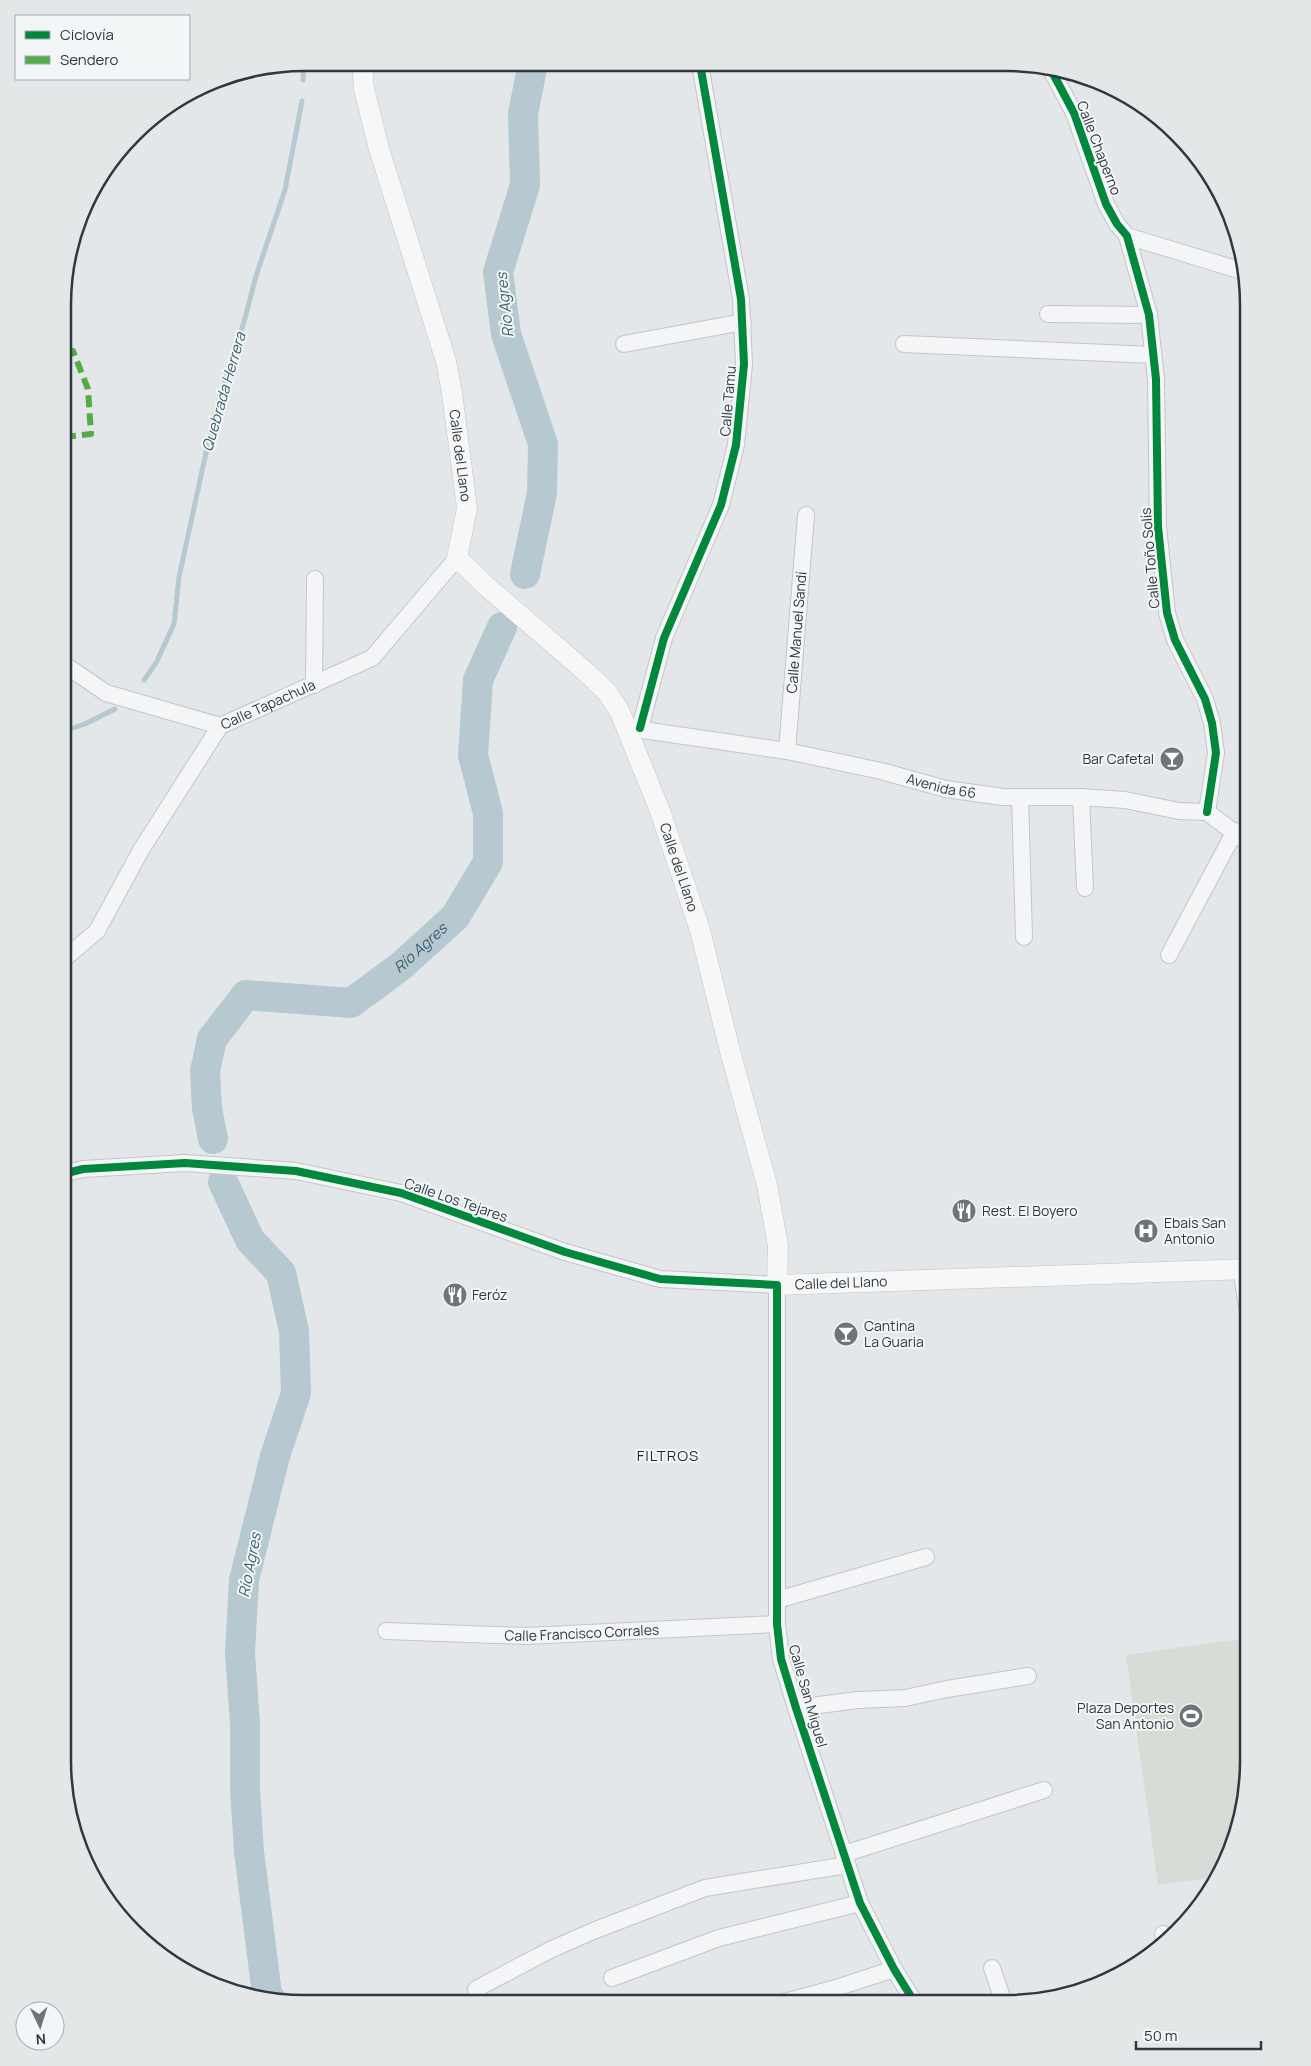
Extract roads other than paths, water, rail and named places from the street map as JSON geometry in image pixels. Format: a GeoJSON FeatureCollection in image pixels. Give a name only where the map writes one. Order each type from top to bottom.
{"type":"FeatureCollection","features":[{"type":"Feature","properties":{"kind":"main road","name":"Calle del Llano"},"geometry":{"type":"LineString","coordinates":[[363,71],[364,89],[378,149],[446,362],[452,393],[467,508],[457,558],[607,692],[633,728],[700,930],[730,1051],[768,1185],[778,1246],[777,1284],[1240,1269]]}},
{"type":"Feature","properties":{"kind":"street","name":"Calle Tamu"},"geometry":{"type":"LineString","coordinates":[[633,728],[664,638],[721,505],[736,445],[744,364],[741,299],[701,71]]}},
{"type":"Feature","properties":{"kind":"street","name":"Calle Chaperno"},"geometry":{"type":"LineString","coordinates":[[1055,77],[1074,113],[1106,204],[1117,224],[1127,236]]}},
{"type":"Feature","properties":{"kind":"street"},"geometry":{"type":"LineString","coordinates":[[1127,236],[1237,270]]}},
{"type":"Feature","properties":{"kind":"street","name":"Calle Toño Solís"},"geometry":{"type":"LineString","coordinates":[[1127,236],[1149,315],[1156,378],[1158,527],[1167,613],[1175,640],[1204,699],[1212,723],[1216,753],[1207,812]]}},
{"type":"Feature","properties":{"kind":"street"},"geometry":{"type":"LineString","coordinates":[[1048,314],[1149,315]]}},
{"type":"Feature","properties":{"kind":"street"},"geometry":{"type":"LineString","coordinates":[[624,344],[743,322]]}},
{"type":"Feature","properties":{"kind":"street"},"geometry":{"type":"LineString","coordinates":[[904,344],[1153,355]]}},
{"type":"Feature","properties":{"kind":"street","name":"Calle Manuel Sandí"},"geometry":{"type":"LineString","coordinates":[[787,751],[806,515]]}},
{"type":"Feature","properties":{"kind":"street","name":"Calle Tapachula"},"geometry":{"type":"LineString","coordinates":[[71,952],[97,931],[141,850],[220,726],[372,658],[457,558]]}},
{"type":"Feature","properties":{"kind":"street"},"geometry":{"type":"LineString","coordinates":[[314,685],[315,578]]}},
{"type":"Feature","properties":{"kind":"street"},"geometry":{"type":"LineString","coordinates":[[71,669],[106,693],[220,726]]}},
{"type":"Feature","properties":{"kind":"street","name":"Avenida 66"},"geometry":{"type":"LineString","coordinates":[[633,728],[787,751],[946,789],[1020,797],[1081,797],[1125,800],[1179,811],[1207,812]]}},
{"type":"Feature","properties":{"kind":"street"},"geometry":{"type":"LineString","coordinates":[[1020,797],[1024,937]]}},
{"type":"Feature","properties":{"kind":"street"},"geometry":{"type":"LineString","coordinates":[[1081,797],[1085,888]]}},
{"type":"Feature","properties":{"kind":"street"},"geometry":{"type":"LineString","coordinates":[[1207,812],[1240,836]]}},
{"type":"Feature","properties":{"kind":"street"},"geometry":{"type":"LineString","coordinates":[[1169,955],[1235,831]]}},
{"type":"Feature","properties":{"kind":"street","name":"Calle Los Tejares"},"geometry":{"type":"LineString","coordinates":[[71,1172],[185,1163],[296,1171],[401,1193],[566,1252],[660,1279],[777,1284]]}},
{"type":"Feature","properties":{"kind":"street","name":"Calle San Miguel"},"geometry":{"type":"LineString","coordinates":[[777,1284],[777,1624],[781,1659],[860,1903],[894,1969],[910,1995]]}},
{"type":"Feature","properties":{"kind":"street"},"geometry":{"type":"LineString","coordinates":[[777,1600],[926,1557]]}},
{"type":"Feature","properties":{"kind":"street","name":"Calle Francisco Corrales"},"geometry":{"type":"LineString","coordinates":[[386,1631],[526,1636],[777,1624]]}},
{"type":"Feature","properties":{"kind":"street"},"geometry":{"type":"LineString","coordinates":[[796,1708],[858,1700],[905,1698],[1028,1676]]}},
{"type":"Feature","properties":{"kind":"street"},"geometry":{"type":"LineString","coordinates":[[476,1989],[550,1950],[593,1931],[706,1888],[846,1860],[1044,1790]]}},
{"type":"Feature","properties":{"kind":"street"},"geometry":{"type":"LineString","coordinates":[[612,1978],[719,1938],[860,1903]]}},
{"type":"Feature","properties":{"kind":"street"},"geometry":{"type":"LineString","coordinates":[[992,1968],[1001,1995]]}},
{"type":"Feature","properties":{"kind":"street"},"geometry":{"type":"LineString","coordinates":[[810,1995],[894,1969]]}},
{"type":"Feature","properties":{"kind":"waterway","name":"Quebrada Herrera"},"geometry":{"type":"LineString","coordinates":[[303,80],[304,71]]}},
{"type":"Feature","properties":{"kind":"waterway","name":"Río Agres"},"geometry":{"type":"LineString","coordinates":[[525,574],[542,493],[543,444],[506,334],[498,272],[525,185],[523,114],[531,71]]}},
{"type":"Feature","properties":{"kind":"waterway","name":"Quebrada Herrera"},"geometry":{"type":"LineString","coordinates":[[144,680],[156,663],[174,624],[179,577],[214,416],[244,322],[256,276],[285,190],[302,101]]}},
{"type":"Feature","properties":{"kind":"waterway","name":"Río Agres"},"geometry":{"type":"LineString","coordinates":[[213,1139],[207,1108],[205,1071],[212,1039],[246,995],[351,1003],[401,966],[455,917],[488,862],[488,813],[473,755],[478,680],[502,627]]}},
{"type":"Feature","properties":{"kind":"waterway","name":"Quebrada Herrera"},"geometry":{"type":"LineString","coordinates":[[71,729],[115,709]]}},
{"type":"Feature","properties":{"kind":"waterway","name":"Río Agres"},"geometry":{"type":"LineString","coordinates":[[223,1182],[250,1240],[281,1273],[294,1331],[296,1393],[275,1456],[244,1580],[240,1653],[245,1723],[245,1789],[249,1852],[267,1992]]}},
{"type":"Feature","properties":{"kind":"place","name":"Bar Cafetal"},"geometry":{"type":"Point","coordinates":[1172,759]}},
{"type":"Feature","properties":{"kind":"place","name":"Rest. El Boyero"},"geometry":{"type":"Point","coordinates":[964,1211]}},
{"type":"Feature","properties":{"kind":"place","name":"Ebais San Antonio"},"geometry":{"type":"Point","coordinates":[1146,1231]}},
{"type":"Feature","properties":{"kind":"place","name":"Feróz"},"geometry":{"type":"Point","coordinates":[455,1295]}},
{"type":"Feature","properties":{"kind":"place","name":"Cantina La Guaria"},"geometry":{"type":"Point","coordinates":[846,1334]}},
{"type":"Feature","properties":{"kind":"place","name":"Plaza Deportes San Antonio"},"geometry":{"type":"Point","coordinates":[1191,1716]}},
{"type":"Feature","properties":{"kind":"district","name":"FILTROS"},"geometry":{"type":"Point","coordinates":[668,1456]}}]}
